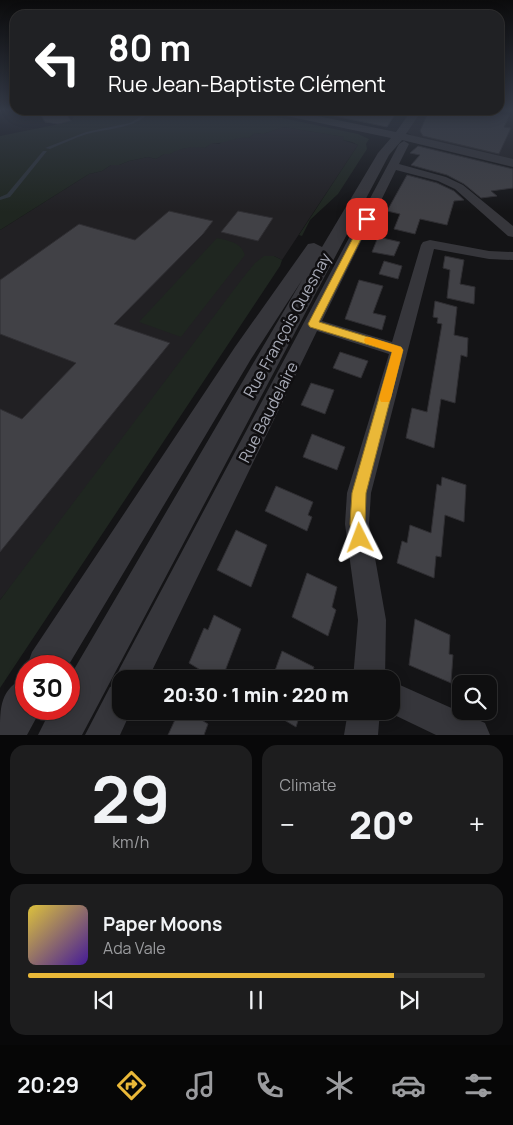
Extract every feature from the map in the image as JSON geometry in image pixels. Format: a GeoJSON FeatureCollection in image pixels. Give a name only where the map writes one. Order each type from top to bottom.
{"type":"FeatureCollection","features":[{"type":"Feature","properties":{"kind":"street","name":"Rue François Quesnay"},"geometry":{"type":"LineString","coordinates":[[53,655],[243,353],[377,154],[394,144]]}},
{"type":"Feature","properties":{"kind":"street","name":"Rue François Quesnay"},"geometry":{"type":"LineString","coordinates":[[59,735],[345,221],[384,153],[395,144]]}},
{"type":"Feature","properties":{"kind":"street","name":"Rue Baudelaire"},"geometry":{"type":"LineString","coordinates":[[137,670],[394,166],[400,144]]}},
{"type":"Feature","properties":{"kind":"street"},"geometry":{"type":"LineString","coordinates":[[422,144],[513,163]]}},
{"type":"Feature","properties":{"kind":"street"},"geometry":{"type":"LineString","coordinates":[[394,166],[442,179],[459,187],[513,233]]}},
{"type":"Feature","properties":{"kind":"street"},"geometry":{"type":"LineString","coordinates":[[369,670],[372,620],[357,524],[359,493],[428,245],[489,255],[513,256]]}},
{"type":"Feature","properties":{"kind":"street"},"geometry":{"type":"LineString","coordinates":[[313,324],[398,350]]}},
{"type":"Feature","properties":{"kind":"street"},"geometry":{"type":"LineString","coordinates":[[400,701],[473,735]]}},
{"type":"Feature","properties":{"kind":"street"},"geometry":{"type":"LineString","coordinates":[[3,735],[15,715]]}},
{"type":"Feature","properties":{"kind":"street"},"geometry":{"type":"LineString","coordinates":[[102,735],[112,716]]}},
{"type":"Feature","properties":{"kind":"street"},"geometry":{"type":"LineString","coordinates":[[361,735],[363,720]]}},
{"type":"Feature","properties":{"kind":"shaded area"},"geometry":{"type":"Polygon","coordinates":[[[0,144],[210,144],[205,148],[191,147],[182,149],[170,154],[164,154],[156,159],[148,157],[119,165],[111,165],[102,171],[89,174],[0,230],[0,144]]]}},
{"type":"Feature","properties":{"kind":"shaded area"},"geometry":{"type":"Polygon","coordinates":[[[54,144],[61,144],[50,149],[45,148],[54,144]]]}},
{"type":"Feature","properties":{"kind":"shaded area"},"geometry":{"type":"Polygon","coordinates":[[[209,144],[358,145],[282,260],[274,256],[0,600],[0,230],[89,174],[102,171],[111,165],[119,165],[148,157],[156,159],[176,150],[196,146],[205,148],[209,144]]]}},
{"type":"Feature","properties":{"kind":"shaded area"},"geometry":{"type":"Polygon","coordinates":[[[357,144],[366,144],[367,149],[338,194],[310,220],[302,236],[299,235],[358,145],[357,144]]]}},
{"type":"Feature","properties":{"kind":"shaded area"},"geometry":{"type":"Polygon","coordinates":[[[446,144],[513,144],[513,161],[446,144]]]}},
{"type":"Feature","properties":{"kind":"shaded area"},"geometry":{"type":"Polygon","coordinates":[[[43,151],[47,151],[10,197],[0,200],[0,197],[7,194],[43,151]]]}},
{"type":"Feature","properties":{"kind":"shaded area"},"geometry":{"type":"Polygon","coordinates":[[[217,238],[238,245],[245,255],[181,337],[139,322],[217,238]]]}},
{"type":"Feature","properties":{"kind":"shaded area"},"geometry":{"type":"Polygon","coordinates":[[[264,256],[274,256],[282,260],[280,266],[22,655],[15,655],[15,665],[0,688],[0,600],[255,263],[264,256]]]}},
{"type":"Feature","properties":{"kind":"building"},"geometry":{"type":"Polygon","coordinates":[[[458,144],[503,144],[499,154],[458,144]]]}},
{"type":"Feature","properties":{"kind":"building"},"geometry":{"type":"Polygon","coordinates":[[[418,146],[513,169],[513,188],[491,191],[497,196],[481,198],[464,184],[447,175],[411,165],[420,155],[410,153],[418,146]]]}},
{"type":"Feature","properties":{"kind":"building"},"geometry":{"type":"Polygon","coordinates":[[[407,175],[437,183],[454,191],[464,200],[454,201],[447,225],[420,219],[415,234],[394,229],[400,214],[387,211],[407,175]]]}},
{"type":"Feature","properties":{"kind":"building"},"geometry":{"type":"Polygon","coordinates":[[[169,211],[213,221],[203,234],[114,324],[170,343],[0,552],[0,409],[22,419],[76,363],[0,334],[0,280],[79,224],[135,240],[169,211]]]}},
{"type":"Feature","properties":{"kind":"building"},"geometry":{"type":"Polygon","coordinates":[[[238,211],[273,218],[258,241],[221,232],[238,211]]]}},
{"type":"Feature","properties":{"kind":"building"},"geometry":{"type":"Polygon","coordinates":[[[378,237],[400,242],[394,256],[372,252],[378,237]]]}},
{"type":"Feature","properties":{"kind":"building"},"geometry":{"type":"Polygon","coordinates":[[[445,256],[464,260],[460,284],[475,287],[474,304],[447,298],[450,270],[443,268],[445,256]]]}},
{"type":"Feature","properties":{"kind":"building"},"geometry":{"type":"Polygon","coordinates":[[[384,261],[402,266],[398,279],[379,274],[384,261]]]}},
{"type":"Feature","properties":{"kind":"building"},"geometry":{"type":"Polygon","coordinates":[[[359,280],[383,286],[373,313],[386,316],[382,330],[345,319],[359,280]]]}},
{"type":"Feature","properties":{"kind":"building"},"geometry":{"type":"Polygon","coordinates":[[[435,301],[457,307],[454,335],[468,338],[467,357],[461,355],[455,403],[441,399],[434,448],[406,438],[412,408],[427,412],[442,324],[437,323],[438,318],[433,317],[435,301]]]}},
{"type":"Feature","properties":{"kind":"building"},"geometry":{"type":"Polygon","coordinates":[[[340,352],[368,361],[361,378],[333,368],[340,352]]]}},
{"type":"Feature","properties":{"kind":"building"},"geometry":{"type":"Polygon","coordinates":[[[311,383],[334,390],[325,414],[301,405],[311,383]]]}},
{"type":"Feature","properties":{"kind":"building"},"geometry":{"type":"Polygon","coordinates":[[[312,434],[345,447],[337,470],[303,457],[312,434]]]}},
{"type":"Feature","properties":{"kind":"building"},"geometry":{"type":"Polygon","coordinates":[[[442,477],[466,485],[464,522],[445,515],[441,557],[436,556],[434,578],[397,563],[402,541],[407,543],[410,525],[431,533],[437,484],[441,486],[442,477]]]}},
{"type":"Feature","properties":{"kind":"building"},"geometry":{"type":"Polygon","coordinates":[[[276,486],[313,502],[308,515],[312,517],[307,531],[265,511],[276,486]]]}},
{"type":"Feature","properties":{"kind":"building"},"geometry":{"type":"Polygon","coordinates":[[[236,530],[267,545],[251,587],[217,570],[236,530]]]}},
{"type":"Feature","properties":{"kind":"building"},"geometry":{"type":"Polygon","coordinates":[[[307,573],[337,587],[332,607],[336,610],[328,636],[292,617],[307,573]]]}},
{"type":"Feature","properties":{"kind":"building"},"geometry":{"type":"Polygon","coordinates":[[[214,615],[241,629],[225,670],[200,670],[189,663],[204,628],[208,630],[214,615]]]}},
{"type":"Feature","properties":{"kind":"building"},"geometry":{"type":"Polygon","coordinates":[[[415,619],[450,635],[449,654],[453,655],[451,683],[409,665],[415,619]]]}},
{"type":"Feature","properties":{"kind":"building"},"geometry":{"type":"Polygon","coordinates":[[[282,651],[314,667],[313,670],[275,670],[282,651]]]}},
{"type":"Feature","properties":{"kind":"building"},"geometry":{"type":"Polygon","coordinates":[[[175,720],[202,720],[208,724],[204,735],[168,735],[175,720]]]}},
{"type":"Feature","properties":{"kind":"building"},"geometry":{"type":"Polygon","coordinates":[[[284,720],[298,720],[296,727],[284,720]]]}},
{"type":"Feature","properties":{"kind":"slow traffic"},"geometry":{"type":"LineString","coordinates":[[369,340],[398,350],[385,398]]}},
{"type":"Feature","properties":{"kind":"route"},"geometry":{"type":"LineString","coordinates":[[360,538],[357,524],[359,493],[398,350],[313,324],[367,219]]}}]}
